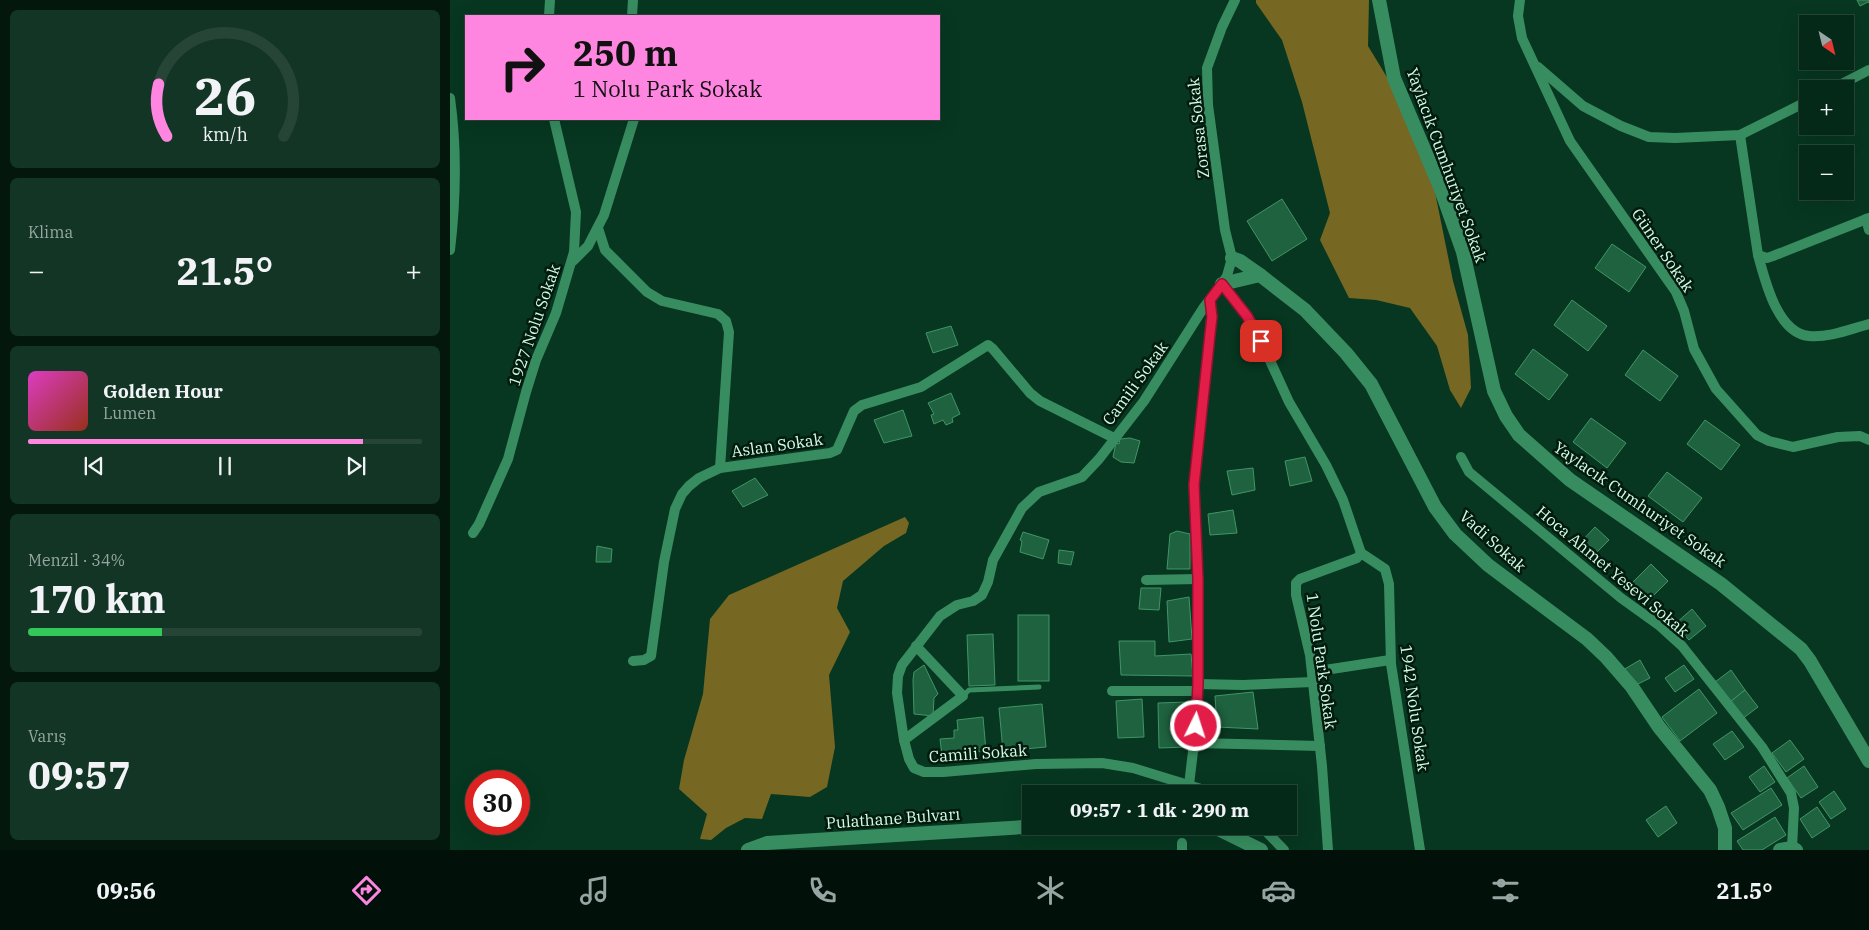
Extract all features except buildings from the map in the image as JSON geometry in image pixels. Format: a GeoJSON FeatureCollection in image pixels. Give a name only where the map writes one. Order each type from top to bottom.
{"type":"FeatureCollection","features":[{"type":"Feature","properties":{"kind":"street"},"geometry":{"type":"LineString","coordinates":[[549,15],[550,0]]}},
{"type":"Feature","properties":{"kind":"street"},"geometry":{"type":"LineString","coordinates":[[632,15],[633,0]]}},
{"type":"Feature","properties":{"kind":"street","name":"Zorasa Sokak"},"geometry":{"type":"LineString","coordinates":[[1232,258],[1223,220],[1208,105],[1207,68],[1222,28],[1236,0]]}},
{"type":"Feature","properties":{"kind":"street"},"geometry":{"type":"LineString","coordinates":[[1510,0],[1518,16]]}},
{"type":"Feature","properties":{"kind":"street","name":"Güner Sokak"},"geometry":{"type":"LineString","coordinates":[[1520,0],[1518,16],[1522,38],[1570,141],[1676,292],[1684,310],[1694,349],[1716,389],[1757,435],[1769,441],[1794,447],[1838,437],[1860,436],[1869,440]]}},
{"type":"Feature","properties":{"kind":"street","name":"Yaylacık Cumhuriyet Sokak"},"geometry":{"type":"LineString","coordinates":[[1380,6],[1394,78],[1440,188],[1463,252],[1494,391],[1506,416],[1519,435],[1570,480],[1721,584],[1801,649],[1869,761]]}},
{"type":"Feature","properties":{"kind":"street"},"geometry":{"type":"LineString","coordinates":[[1535,65],[1583,106],[1621,126],[1648,137],[1675,138],[1740,135],[1799,106]]}},
{"type":"Feature","properties":{"kind":"street"},"geometry":{"type":"LineString","coordinates":[[1850,80],[1869,70]]}},
{"type":"Feature","properties":{"kind":"street"},"geometry":{"type":"LineString","coordinates":[[450,98],[454,129],[453,228],[450,250]]}},
{"type":"Feature","properties":{"kind":"street","name":"1927 Nolu Sokak"},"geometry":{"type":"LineString","coordinates":[[473,533],[480,524],[508,459],[536,360],[556,313],[574,252],[576,212],[554,120]]}},
{"type":"Feature","properties":{"kind":"street"},"geometry":{"type":"LineString","coordinates":[[571,262],[588,246],[604,215],[634,120]]}},
{"type":"Feature","properties":{"kind":"street"},"geometry":{"type":"LineString","coordinates":[[1740,135],[1758,255],[1771,300],[1789,326],[1799,334],[1809,336],[1830,335],[1869,324]]}},
{"type":"Feature","properties":{"kind":"street"},"geometry":{"type":"LineString","coordinates":[[1758,255],[1767,258],[1868,219],[1869,230]]}},
{"type":"Feature","properties":{"kind":"street"},"geometry":{"type":"LineString","coordinates":[[598,228],[604,250],[647,292],[662,301],[718,314],[726,321],[729,332],[720,468]]}},
{"type":"Feature","properties":{"kind":"street","name":"Vadi Sokak"},"geometry":{"type":"LineString","coordinates":[[1232,258],[1240,261],[1260,275],[1305,310],[1346,353],[1371,384],[1434,507],[1455,534],[1488,565],[1587,640],[1606,657],[1632,687],[1659,727],[1710,790],[1725,828],[1725,850]]}},
{"type":"Feature","properties":{"kind":"street","name":"Camili Sokak"},"geometry":{"type":"LineString","coordinates":[[1189,785],[1133,768],[1095,763],[1045,764],[924,772],[914,768],[908,759],[897,693],[898,676],[902,665],[940,616],[957,605],[973,601],[982,595],[988,582],[993,560],[1022,508],[1039,492],[1082,477],[1098,459],[1144,401],[1222,284],[1232,258]]}},
{"type":"Feature","properties":{"kind":"street"},"geometry":{"type":"LineString","coordinates":[[1260,275],[1222,284],[1247,316],[1261,341],[1289,402],[1326,465],[1343,500],[1361,553]]}},
{"type":"Feature","properties":{"kind":"street"},"geometry":{"type":"LineString","coordinates":[[1189,785],[1198,688],[1198,579],[1194,485],[1212,317],[1210,300]]}},
{"type":"Feature","properties":{"kind":"street","name":"Aslan Sokak"},"geometry":{"type":"LineString","coordinates":[[633,661],[644,660],[651,656],[664,562],[675,509],[682,494],[689,486],[699,478],[720,468],[830,453],[838,450],[854,411],[862,405],[921,386],[988,345],[1030,393],[1040,401],[1114,438]]}},
{"type":"Feature","properties":{"kind":"street","name":"Hoca Ahmet Yesevi Sokak"},"geometry":{"type":"LineString","coordinates":[[1461,457],[1469,472],[1622,598],[1660,626],[1682,646],[1762,748],[1791,793],[1794,808],[1789,849]]}},
{"type":"Feature","properties":{"kind":"street","name":"1942 Nolu Sokak"},"geometry":{"type":"LineString","coordinates":[[1361,553],[1385,569],[1389,584],[1390,660],[1420,850]]}},
{"type":"Feature","properties":{"kind":"street","name":"1 Nolu Park Sokak"},"geometry":{"type":"LineString","coordinates":[[1328,850],[1320,746],[1310,654],[1296,595],[1296,583],[1300,579],[1357,558],[1361,553]]}},
{"type":"Feature","properties":{"kind":"street"},"geometry":{"type":"LineString","coordinates":[[1146,580],[1198,579]]}},
{"type":"Feature","properties":{"kind":"street"},"geometry":{"type":"LineString","coordinates":[[904,740],[963,696],[916,646]]}},
{"type":"Feature","properties":{"kind":"street"},"geometry":{"type":"LineString","coordinates":[[1112,691],[1242,686],[1312,677],[1390,660]]}},
{"type":"Feature","properties":{"kind":"street"},"geometry":{"type":"LineString","coordinates":[[1194,743],[1320,746]]}},
{"type":"Feature","properties":{"kind":"street","name":"Pulathane Bulvarı"},"geometry":{"type":"LineString","coordinates":[[748,850],[767,843],[1022,827]]}},
{"type":"Feature","properties":{"kind":"street"},"geometry":{"type":"LineString","coordinates":[[1230,835],[1261,850]]}},
{"type":"Feature","properties":{"kind":"street"},"geometry":{"type":"LineString","coordinates":[[1270,835],[1284,850]]}},
{"type":"Feature","properties":{"kind":"lane"},"geometry":{"type":"LineString","coordinates":[[963,696],[968,690],[1039,687]]}},
{"type":"Feature","properties":{"kind":"shaded area"},"geometry":{"type":"Polygon","coordinates":[[[1256,0],[1369,0],[1368,46],[1424,138],[1453,281],[1468,335],[1471,388],[1461,408],[1450,390],[1437,346],[1410,308],[1376,300],[1349,298],[1320,240],[1330,213],[1302,102],[1282,40],[1256,3],[1256,0]]]}},
{"type":"Feature","properties":{"kind":"shaded area"},"geometry":{"type":"Polygon","coordinates":[[[905,517],[909,523],[906,533],[884,546],[843,581],[837,608],[850,632],[829,675],[835,747],[827,787],[810,797],[771,794],[762,819],[745,818],[726,828],[711,840],[700,839],[707,814],[679,789],[684,760],[703,694],[710,619],[729,595],[905,517]]]}},
{"type":"Feature","properties":{"kind":"route"},"geometry":{"type":"LineString","coordinates":[[1196,726],[1198,579],[1194,485],[1212,317],[1210,300],[1222,284],[1247,316],[1261,341]]}}]}
